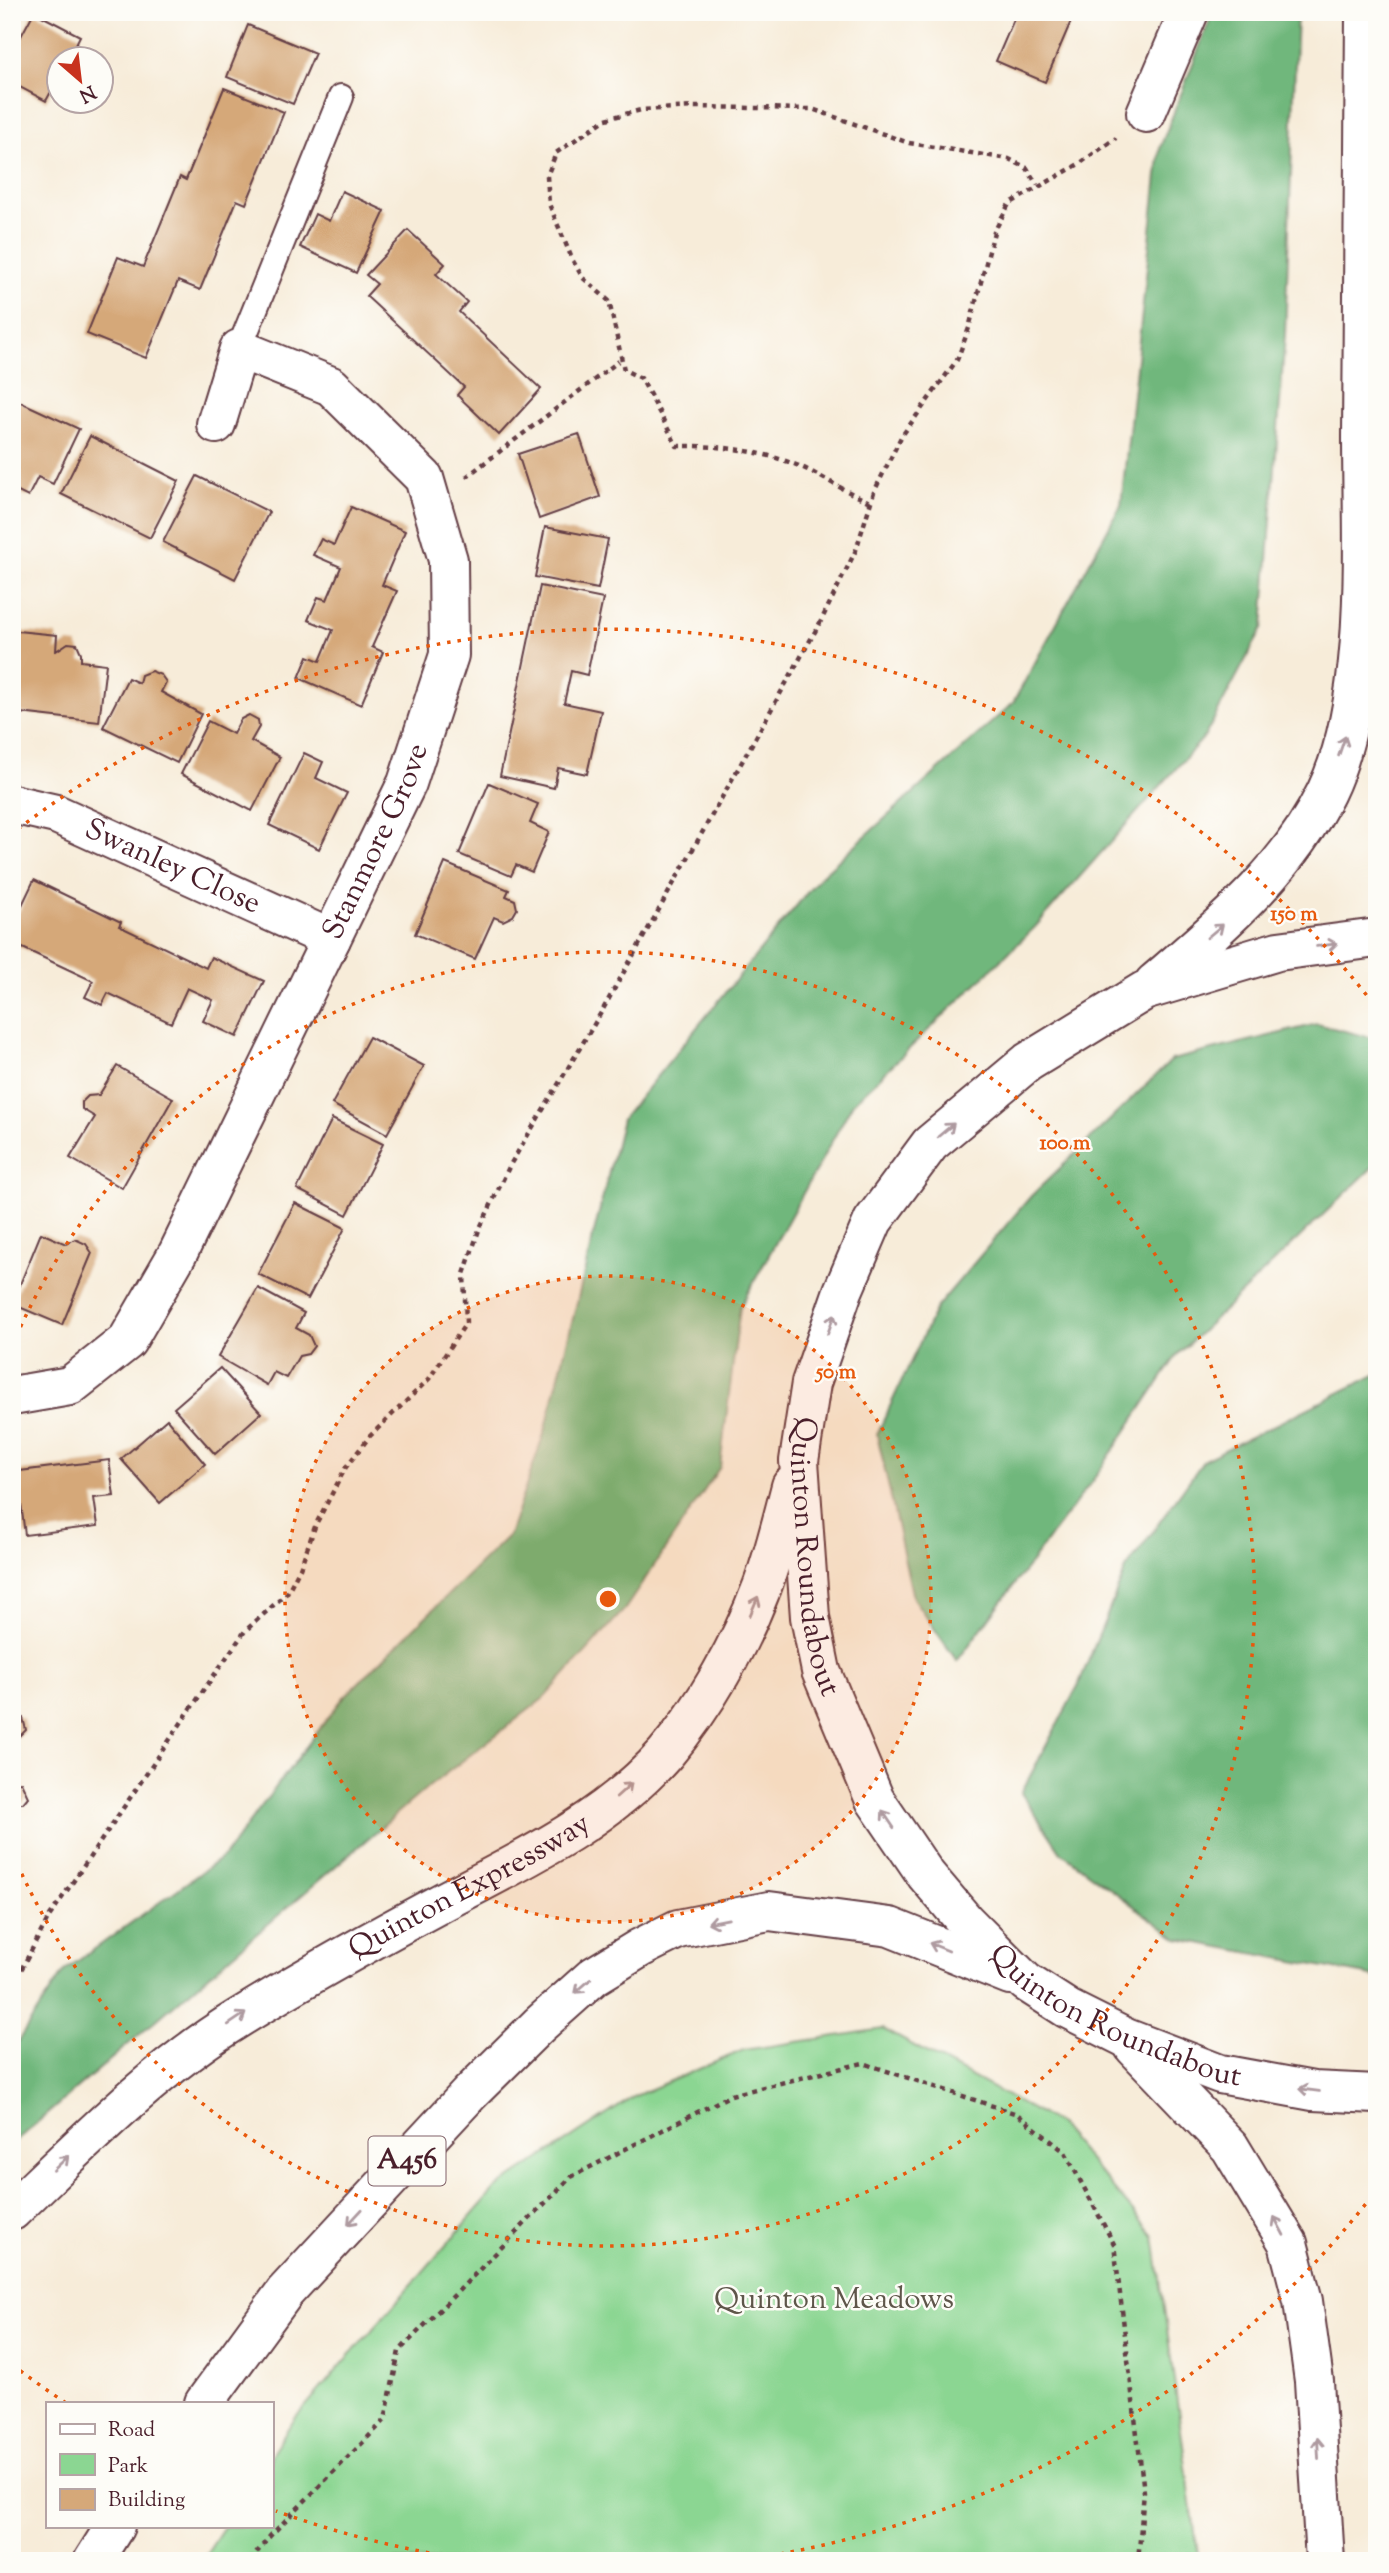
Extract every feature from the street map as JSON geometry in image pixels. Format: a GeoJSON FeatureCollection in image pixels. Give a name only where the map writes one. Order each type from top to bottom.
{"type":"FeatureCollection","features":[{"type":"Feature","properties":{"kind":"main road"},"geometry":{"type":"LineString","coordinates":[[1146,113],[1189,12]]}},
{"type":"Feature","properties":{"kind":"main road"},"geometry":{"type":"LineString","coordinates":[[1144,991],[1239,910],[1289,854],[1326,791],[1350,723],[1361,608],[1365,12]]}},
{"type":"Feature","properties":{"kind":"main road"},"geometry":{"type":"LineString","coordinates":[[216,424],[239,349]]}},
{"type":"Feature","properties":{"kind":"main road","name":"Stanmore Grove"},"geometry":{"type":"LineString","coordinates":[[12,1396],[70,1386],[127,1341],[178,1253],[407,783],[449,655],[448,560],[425,478],[331,386],[239,349]]}},
{"type":"Feature","properties":{"kind":"main road","name":"Swanley Close"},"geometry":{"type":"LineString","coordinates":[[12,804],[56,814],[331,939]]}},
{"type":"Feature","properties":{"kind":"main road","name":"Quinton Roundabout"},"geometry":{"type":"LineString","coordinates":[[1377,938],[1278,951],[1144,991],[1028,1062],[930,1144],[873,1221],[843,1291],[811,1383],[799,1461],[810,1617],[821,1671],[875,1800],[926,1875],[965,1921],[1026,1982],[1068,2009],[1126,2038],[1220,2074],[1313,2091],[1377,2094]]}},
{"type":"Feature","properties":{"kind":"main road","name":"Quinton Expressway"},"geometry":{"type":"LineString","coordinates":[[12,2211],[127,2100],[236,2020],[349,1952],[552,1843],[607,1806],[664,1754],[707,1696],[749,1617],[762,1586],[799,1461]]}},
{"type":"Feature","properties":{"kind":"main road","name":"A456"},"geometry":{"type":"LineString","coordinates":[[205,2402],[285,2292],[470,2093],[539,2025],[594,1976],[640,1948],[678,1929],[769,1911],[890,1927],[1026,1982]]}},
{"type":"Feature","properties":{"kind":"main road"},"geometry":{"type":"LineString","coordinates":[[1126,2038],[1230,2147],[1288,2242],[1303,2301],[1314,2381],[1325,2561]]}},
{"type":"Feature","properties":{"kind":"main road"},"geometry":{"type":"LineString","coordinates":[[93,2561],[114,2528]]}},
{"type":"Feature","properties":{"kind":"lane"},"geometry":{"type":"LineString","coordinates":[[239,349],[341,97]]}},
{"type":"Feature","properties":{"kind":"path"},"geometry":{"type":"LineString","coordinates":[[870,502],[805,469],[758,455],[718,445],[677,446],[641,378],[624,370],[619,361],[616,322],[609,301],[583,278],[549,204],[547,176],[556,153],[606,119],[642,110],[693,107],[812,109],[909,143],[1009,159],[1027,168],[1037,185]]}},
{"type":"Feature","properties":{"kind":"path"},"geometry":{"type":"LineString","coordinates":[[12,1987],[49,1917],[245,1631],[287,1593],[316,1524],[346,1467],[370,1436],[429,1379],[466,1323],[464,1274],[479,1230],[510,1165],[602,1012],[797,666],[856,551],[870,502],[901,437],[957,360],[969,328],[994,232],[1009,204],[1037,185],[1079,164],[1146,113]]}},
{"type":"Feature","properties":{"kind":"path"},"geometry":{"type":"LineString","coordinates":[[432,503],[619,361]]}},
{"type":"Feature","properties":{"kind":"path"},"geometry":{"type":"LineString","coordinates":[[250,2561],[270,2536],[385,2420],[399,2351],[571,2177],[731,2095],[863,2063],[1017,2114],[1065,2152],[1114,2244],[1144,2491],[1138,2561]]}},
{"type":"Feature","properties":{"kind":"green space"},"geometry":{"type":"Polygon","coordinates":[[[1213,12],[1297,12],[1285,335],[1263,627],[1205,736],[1035,927],[853,1103],[740,1307],[720,1467],[625,1609],[544,1698],[422,1792],[12,2144],[12,2050],[64,1971],[224,1856],[343,1698],[509,1535],[546,1428],[622,1119],[820,877],[1013,703],[1121,505],[1160,148],[1213,12]]]}},
{"type":"Feature","properties":{"kind":"green space"},"geometry":{"type":"Polygon","coordinates":[[[1317,1024],[1377,1039],[1377,1163],[1177,1355],[1098,1473],[957,1661],[913,1598],[877,1434],[936,1308],[1031,1196],[1172,1060],[1317,1024]]]}},
{"type":"Feature","properties":{"kind":"green space"},"geometry":{"type":"Polygon","coordinates":[[[1377,1374],[1377,1977],[1178,1939],[1061,1852],[1021,1793],[1078,1686],[1126,1569],[1204,1460],[1377,1374]]]}},
{"type":"Feature","properties":{"kind":"green space","name":"Quinton Meadows"},"geometry":{"type":"Polygon","coordinates":[[[883,2029],[1057,2123],[1154,2236],[1199,2561],[202,2561],[224,2528],[273,2528],[273,2452],[296,2417],[496,2188],[635,2096],[744,2050],[883,2029]]]}},
{"type":"Feature","properties":{"kind":"building"},"geometry":{"type":"Polygon","coordinates":[[[34,12],[80,36],[75,46],[46,46],[46,101],[12,83],[12,53],[34,12]]]}},
{"type":"Feature","properties":{"kind":"building"},"geometry":{"type":"Polygon","coordinates":[[[1017,12],[1075,12],[1045,82],[996,61],[1017,12]]]}},
{"type":"Feature","properties":{"kind":"building"},"geometry":{"type":"Polygon","coordinates":[[[248,25],[315,53],[293,104],[227,77],[248,25]]]}},
{"type":"Feature","properties":{"kind":"building"},"geometry":{"type":"Polygon","coordinates":[[[224,88],[284,112],[246,204],[237,200],[200,290],[178,281],[146,358],[87,334],[118,257],[143,267],[180,177],[186,180],[224,88]]]}},
{"type":"Feature","properties":{"kind":"building"},"geometry":{"type":"Polygon","coordinates":[[[342,191],[385,211],[356,273],[300,247],[315,214],[329,221],[342,191]]]}},
{"type":"Feature","properties":{"kind":"building"},"geometry":{"type":"Polygon","coordinates":[[[408,230],[445,264],[436,274],[467,302],[459,312],[541,389],[499,435],[457,395],[464,387],[366,296],[377,284],[366,275],[408,230]]]}},
{"type":"Feature","properties":{"kind":"building"},"geometry":{"type":"Polygon","coordinates":[[[12,398],[79,429],[53,484],[38,477],[28,497],[12,489],[17,469],[12,467],[12,398]]]}},
{"type":"Feature","properties":{"kind":"building"},"geometry":{"type":"Polygon","coordinates":[[[579,434],[600,497],[539,519],[518,454],[579,434]]]}},
{"type":"Feature","properties":{"kind":"building"},"geometry":{"type":"Polygon","coordinates":[[[90,436],[179,481],[150,538],[61,494],[90,436]]]}},
{"type":"Feature","properties":{"kind":"building"},"geometry":{"type":"Polygon","coordinates":[[[197,476],[269,512],[235,579],[163,542],[197,476]]]}},
{"type":"Feature","properties":{"kind":"building"},"geometry":{"type":"Polygon","coordinates":[[[351,507],[405,531],[382,585],[397,591],[372,647],[383,652],[361,705],[299,678],[308,656],[320,661],[333,630],[308,620],[318,597],[327,600],[341,567],[313,555],[321,539],[334,545],[351,507]]]}},
{"type":"Feature","properties":{"kind":"building"},"geometry":{"type":"Polygon","coordinates":[[[545,527],[608,539],[598,589],[535,577],[545,527]]]}},
{"type":"Feature","properties":{"kind":"building"},"geometry":{"type":"Polygon","coordinates":[[[540,586],[603,599],[587,675],[571,671],[564,703],[601,711],[587,774],[558,768],[554,788],[500,776],[540,586]]]}},
{"type":"Feature","properties":{"kind":"building"},"geometry":{"type":"Polygon","coordinates":[[[17,631],[57,635],[56,651],[68,643],[77,644],[81,661],[106,664],[99,722],[12,712],[17,631]]]}},
{"type":"Feature","properties":{"kind":"building"},"geometry":{"type":"Polygon","coordinates":[[[151,671],[161,675],[166,682],[161,692],[201,714],[177,763],[103,727],[128,678],[139,683],[141,675],[151,671]]]}},
{"type":"Feature","properties":{"kind":"building"},"geometry":{"type":"Polygon","coordinates":[[[249,715],[258,720],[259,727],[251,741],[280,757],[252,811],[181,774],[208,721],[233,734],[241,719],[249,715]]]}},
{"type":"Feature","properties":{"kind":"building"},"geometry":{"type":"Polygon","coordinates":[[[304,753],[323,762],[316,778],[347,793],[319,849],[269,825],[304,753]]]}},
{"type":"Feature","properties":{"kind":"building"},"geometry":{"type":"Polygon","coordinates":[[[489,783],[538,804],[530,823],[549,832],[532,872],[516,865],[511,876],[459,854],[489,783]]]}},
{"type":"Feature","properties":{"kind":"building"},"geometry":{"type":"Polygon","coordinates":[[[445,863],[509,890],[506,896],[515,900],[517,909],[513,916],[503,921],[494,917],[475,959],[415,934],[445,863]]]}},
{"type":"Feature","properties":{"kind":"building"},"geometry":{"type":"Polygon","coordinates":[[[34,880],[121,922],[119,926],[206,968],[211,957],[264,981],[237,1037],[203,1021],[213,1000],[187,988],[171,1023],[108,993],[102,1005],[85,997],[93,981],[12,943],[12,926],[34,880]]]}},
{"type":"Feature","properties":{"kind":"building"},"geometry":{"type":"Polygon","coordinates":[[[369,1037],[424,1066],[387,1134],[332,1104],[369,1037]]]}},
{"type":"Feature","properties":{"kind":"building"},"geometry":{"type":"Polygon","coordinates":[[[117,1066],[173,1098],[122,1188],[70,1158],[95,1117],[82,1109],[82,1102],[88,1096],[99,1095],[117,1066]]]}},
{"type":"Feature","properties":{"kind":"building"},"geometry":{"type":"Polygon","coordinates":[[[332,1119],[383,1144],[347,1215],[297,1189],[332,1119]]]}},
{"type":"Feature","properties":{"kind":"building"},"geometry":{"type":"Polygon","coordinates":[[[295,1203],[345,1228],[308,1299],[258,1274],[295,1203]]]}},
{"type":"Feature","properties":{"kind":"building"},"geometry":{"type":"Polygon","coordinates":[[[41,1233],[66,1244],[75,1239],[86,1244],[92,1253],[62,1325],[12,1304],[41,1233]]]}},
{"type":"Feature","properties":{"kind":"building"},"geometry":{"type":"Polygon","coordinates":[[[258,1288],[304,1313],[296,1328],[309,1335],[314,1346],[308,1354],[299,1356],[286,1378],[274,1372],[267,1385],[218,1357],[258,1288]]]}},
{"type":"Feature","properties":{"kind":"building"},"geometry":{"type":"Polygon","coordinates":[[[220,1368],[261,1413],[215,1454],[174,1408],[220,1368]]]}},
{"type":"Feature","properties":{"kind":"building"},"geometry":{"type":"Polygon","coordinates":[[[167,1419],[205,1464],[160,1503],[121,1459],[167,1419]]]}},
{"type":"Feature","properties":{"kind":"building"},"geometry":{"type":"Polygon","coordinates":[[[109,1460],[114,1496],[94,1498],[98,1526],[25,1535],[21,1503],[12,1504],[12,1472],[109,1460]]]}},
{"type":"Feature","properties":{"kind":"building"},"geometry":{"type":"Polygon","coordinates":[[[12,1714],[23,1718],[26,1730],[20,1736],[12,1737],[12,1714]]]}},
{"type":"Feature","properties":{"kind":"building"},"geometry":{"type":"Polygon","coordinates":[[[21,1782],[28,1797],[23,1803],[12,1803],[12,1783],[21,1782]]]}}]}
